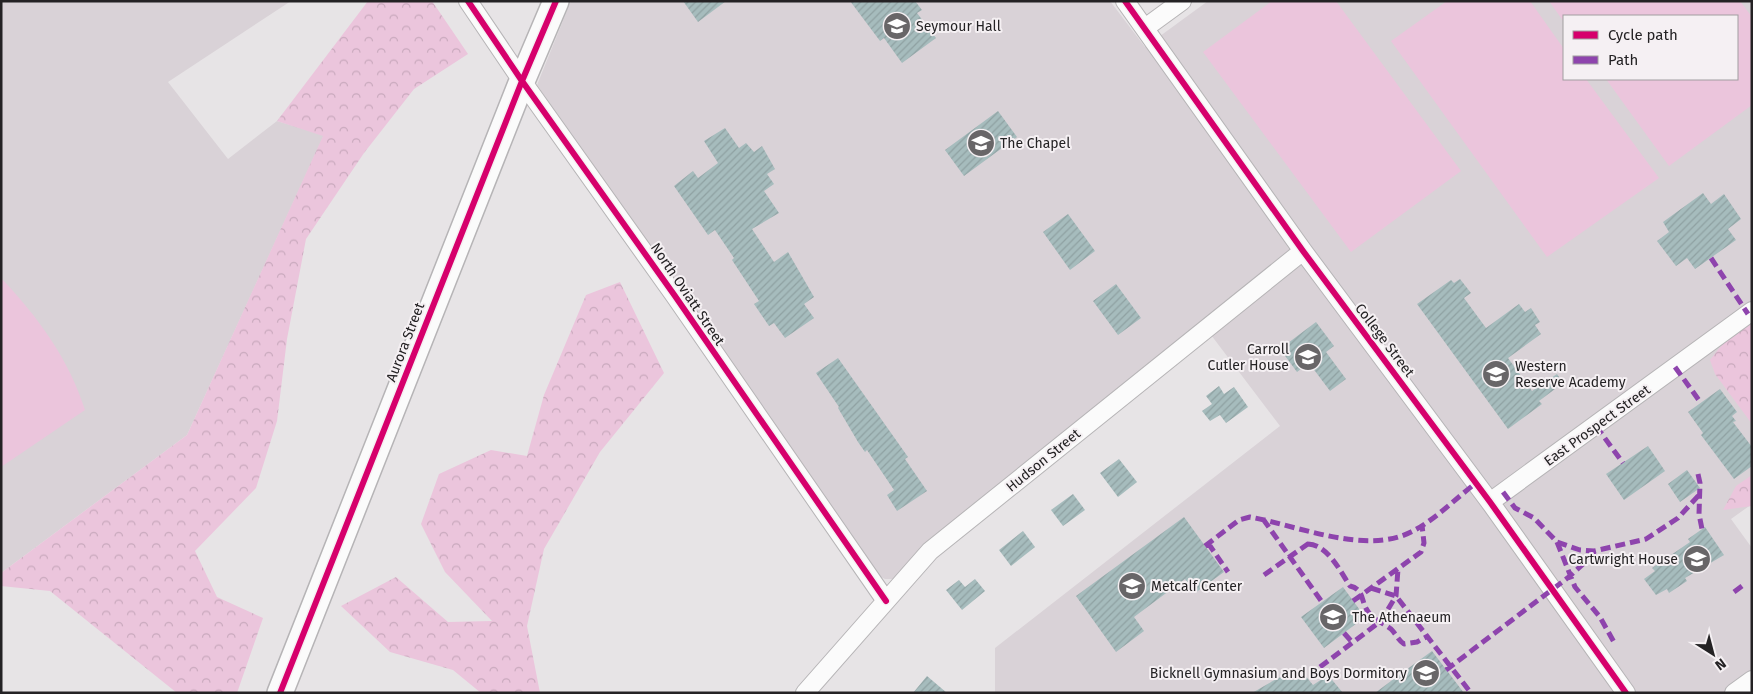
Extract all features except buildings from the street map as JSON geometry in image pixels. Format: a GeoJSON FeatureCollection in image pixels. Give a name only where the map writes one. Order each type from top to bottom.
{"type":"FeatureCollection","features":[{"type":"Feature","properties":{"kind":"street","name":"North Oviatt Street"},"geometry":{"type":"LineString","coordinates":[[468,1],[522,81],[647,255],[886,601]]}},
{"type":"Feature","properties":{"kind":"street","name":"Aurora Street"},"geometry":{"type":"LineString","coordinates":[[280,693],[522,81],[556,1]]}},
{"type":"Feature","properties":{"kind":"street","name":"College Street"},"geometry":{"type":"LineString","coordinates":[[1126,1],[1303,252],[1490,502],[1626,693]]}},
{"type":"Feature","properties":{"kind":"street"},"geometry":{"type":"LineString","coordinates":[[1145,28],[1182,1]]}},
{"type":"Feature","properties":{"kind":"street","name":"Hudson Street"},"geometry":{"type":"LineString","coordinates":[[805,693],[930,551],[1278,269],[1303,252]]}},
{"type":"Feature","properties":{"kind":"street","name":"East Prospect Street"},"geometry":{"type":"LineString","coordinates":[[1490,502],[1752,311]]}},
{"type":"Feature","properties":{"kind":"street"},"geometry":{"type":"LineString","coordinates":[[1734,693],[1752,680]]}},
{"type":"Feature","properties":{"kind":"shaded area"},"geometry":{"type":"Polygon","coordinates":[[[1,1],[291,1],[168,82],[228,159],[277,121],[324,135],[187,435],[1,573],[1,1]]]}},
{"type":"Feature","properties":{"kind":"shaded area","name":"Western Reserve Academy"},"geometry":{"type":"Polygon","coordinates":[[[571,1],[1110,1],[1145,47],[1208,1],[1752,1],[1752,504],[1731,519],[1752,548],[1752,680],[1734,693],[995,693],[995,648],[1280,426],[1202,323],[893,579],[885,579],[877,575],[537,85],[571,1]]]}},
{"type":"Feature","properties":{"kind":"green space"},"geometry":{"type":"Polygon","coordinates":[[[368,1],[432,1],[468,54],[414,89],[364,153],[306,239],[287,339],[277,421],[256,488],[195,551],[217,597],[263,618],[237,693],[177,693],[50,591],[1,586],[1,573],[187,435],[323,136],[277,121],[368,1]]]}},
{"type":"Feature","properties":{"kind":"green space"},"geometry":{"type":"Polygon","coordinates":[[[1272,1],[1336,1],[1461,171],[1351,252],[1203,52],[1272,1]]]}},
{"type":"Feature","properties":{"kind":"green space"},"geometry":{"type":"Polygon","coordinates":[[[1447,1],[1530,1],[1563,48],[1563,80],[1587,80],[1659,178],[1547,257],[1391,41],[1447,1]]]}},
{"type":"Feature","properties":{"kind":"green space"},"geometry":{"type":"Polygon","coordinates":[[[1549,1],[1740,1],[1752,17],[1752,105],[1669,166],[1607,80],[1738,80],[1738,15],[1563,15],[1563,21],[1549,1]]]}},
{"type":"Feature","properties":{"kind":"green space"},"geometry":{"type":"Polygon","coordinates":[[[1,278],[40,323],[51,339],[70,373],[85,410],[1,467],[1,278]]]}},
{"type":"Feature","properties":{"kind":"green space"},"geometry":{"type":"Polygon","coordinates":[[[620,282],[664,373],[600,452],[544,549],[527,626],[540,693],[481,693],[453,670],[390,652],[341,606],[396,577],[448,622],[492,621],[445,572],[421,524],[439,474],[491,450],[527,456],[544,395],[586,295],[620,282]]]}},
{"type":"Feature","properties":{"kind":"green space"},"geometry":{"type":"Polygon","coordinates":[[[1752,323],[1752,424],[1715,374],[1710,360],[1725,341],[1752,323]]]}},
{"type":"Feature","properties":{"kind":"green space"},"geometry":{"type":"Polygon","coordinates":[[[1752,475],[1752,506],[1723,510],[1736,486],[1752,475]]]}},
{"type":"Feature","properties":{"kind":"marked path"},"geometry":{"type":"LineString","coordinates":[[1711,258],[1748,314]]}},
{"type":"Feature","properties":{"kind":"marked path"},"geometry":{"type":"LineString","coordinates":[[1675,367],[1701,403]]}},
{"type":"Feature","properties":{"kind":"marked path"},"geometry":{"type":"LineString","coordinates":[[1596,426],[1623,463]]}},
{"type":"Feature","properties":{"kind":"marked path"},"geometry":{"type":"LineString","coordinates":[[1698,474],[1700,483],[1699,514],[1702,529]]}},
{"type":"Feature","properties":{"kind":"marked path"},"geometry":{"type":"LineString","coordinates":[[1205,546],[1239,520],[1250,517],[1310,532],[1353,540],[1373,541],[1393,538],[1411,532],[1428,522],[1476,483]]}},
{"type":"Feature","properties":{"kind":"marked path"},"geometry":{"type":"LineString","coordinates":[[1503,492],[1515,508],[1534,518],[1557,542],[1580,550],[1594,551],[1646,539],[1678,518],[1699,495]]}},
{"type":"Feature","properties":{"kind":"marked path"},"geometry":{"type":"LineString","coordinates":[[1263,519],[1322,602]]}},
{"type":"Feature","properties":{"kind":"marked path"},"geometry":{"type":"LineString","coordinates":[[1353,601],[1421,552],[1424,543],[1422,525]]}},
{"type":"Feature","properties":{"kind":"marked path"},"geometry":{"type":"LineString","coordinates":[[1264,575],[1312,541]]}},
{"type":"Feature","properties":{"kind":"marked path"},"geometry":{"type":"LineString","coordinates":[[1557,542],[1575,587],[1600,617],[1615,644]]}},
{"type":"Feature","properties":{"kind":"marked path"},"geometry":{"type":"LineString","coordinates":[[1208,543],[1228,572]]}},
{"type":"Feature","properties":{"kind":"marked path"},"geometry":{"type":"LineString","coordinates":[[1308,544],[1322,549],[1333,560],[1350,586],[1358,590],[1369,613],[1391,629],[1404,644],[1417,642],[1428,636]]}},
{"type":"Feature","properties":{"kind":"marked path"},"geometry":{"type":"LineString","coordinates":[[1446,670],[1570,576],[1597,551]]}},
{"type":"Feature","properties":{"kind":"marked path"},"geometry":{"type":"LineString","coordinates":[[1320,667],[1381,621],[1396,596],[1398,569]]}},
{"type":"Feature","properties":{"kind":"marked path"},"geometry":{"type":"LineString","coordinates":[[1734,592],[1746,583]]}},
{"type":"Feature","properties":{"kind":"marked path"},"geometry":{"type":"LineString","coordinates":[[1371,588],[1396,596],[1471,693]]}},
{"type":"Feature","properties":{"kind":"marked path"},"geometry":{"type":"LineString","coordinates":[[1344,633],[1352,642]]}},
{"type":"Feature","properties":{"kind":"cycle path"},"geometry":{"type":"LineString","coordinates":[[468,1],[886,601]]}},
{"type":"Feature","properties":{"kind":"cycle path"},"geometry":{"type":"LineString","coordinates":[[280,693],[522,81],[556,1]]}},
{"type":"Feature","properties":{"kind":"cycle path"},"geometry":{"type":"LineString","coordinates":[[1125,1],[1303,251],[1490,502],[1626,693]]}},
{"type":"Feature","properties":{"kind":"place","name":"Seymour Hall"},"geometry":{"type":"Point","coordinates":[897,26]}},
{"type":"Feature","properties":{"kind":"place","name":"The Chapel"},"geometry":{"type":"Point","coordinates":[981,143]}},
{"type":"Feature","properties":{"kind":"place","name":"Carroll Cutler House"},"geometry":{"type":"Point","coordinates":[1308,357]}},
{"type":"Feature","properties":{"kind":"place","name":"Western Reserve Academy"},"geometry":{"type":"Point","coordinates":[1496,374]}},
{"type":"Feature","properties":{"kind":"place","name":"Cartwright House"},"geometry":{"type":"Point","coordinates":[1697,559]}},
{"type":"Feature","properties":{"kind":"place","name":"Metcalf Center"},"geometry":{"type":"Point","coordinates":[1132,586]}},
{"type":"Feature","properties":{"kind":"place","name":"The Athenaeum"},"geometry":{"type":"Point","coordinates":[1333,617]}},
{"type":"Feature","properties":{"kind":"place","name":"Bicknell Gymnasium and Boys Dormitory"},"geometry":{"type":"Point","coordinates":[1426,673]}}]}
